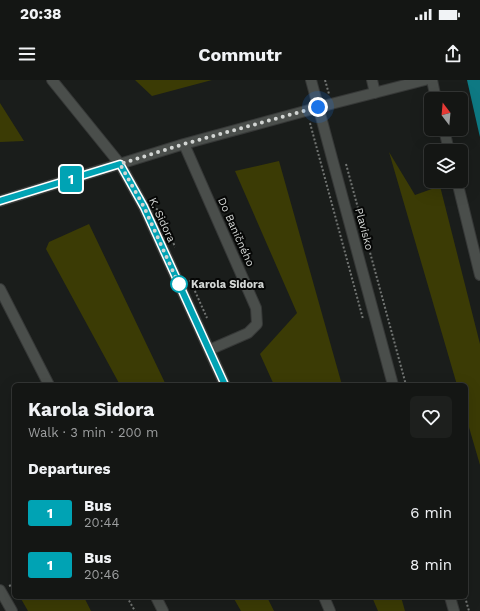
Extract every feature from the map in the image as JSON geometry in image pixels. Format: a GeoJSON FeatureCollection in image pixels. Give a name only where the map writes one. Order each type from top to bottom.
{"type":"FeatureCollection","features":[{"type":"Feature","properties":{"kind":"street","name":"K. Sidora"},"geometry":{"type":"LineString","coordinates":[[52,80],[120,164],[144,207],[225,383]]}},
{"type":"Feature","properties":{"kind":"street","name":"Plavisko"},"geometry":{"type":"LineString","coordinates":[[311,80],[392,383]]}},
{"type":"Feature","properties":{"kind":"street"},"geometry":{"type":"LineString","coordinates":[[372,80],[375,93]]}},
{"type":"Feature","properties":{"kind":"street"},"geometry":{"type":"LineString","coordinates":[[432,80],[435,92]]}},
{"type":"Feature","properties":{"kind":"street"},"geometry":{"type":"LineString","coordinates":[[0,201],[184,144],[318,107],[421,81]]}},
{"type":"Feature","properties":{"kind":"street","name":"Do Baničného"},"geometry":{"type":"LineString","coordinates":[[184,144],[256,308],[258,324],[248,333],[209,350]]}},
{"type":"Feature","properties":{"kind":"street"},"geometry":{"type":"LineString","coordinates":[[459,188],[480,275]]}},
{"type":"Feature","properties":{"kind":"street"},"geometry":{"type":"LineString","coordinates":[[0,289],[48,383]]}},
{"type":"Feature","properties":{"kind":"street"},"geometry":{"type":"LineString","coordinates":[[0,590],[12,611]]}},
{"type":"Feature","properties":{"kind":"street"},"geometry":{"type":"LineString","coordinates":[[157,599],[163,611]]}},
{"type":"Feature","properties":{"kind":"street"},"geometry":{"type":"LineString","coordinates":[[325,599],[330,611]]}},
{"type":"Feature","properties":{"kind":"street"},"geometry":{"type":"LineString","coordinates":[[451,599],[454,611]]}},
{"type":"Feature","properties":{"kind":"path"},"geometry":{"type":"LineString","coordinates":[[325,80],[331,104]]}},
{"type":"Feature","properties":{"kind":"path"},"geometry":{"type":"LineString","coordinates":[[310,123],[364,323]]}},
{"type":"Feature","properties":{"kind":"path"},"geometry":{"type":"LineString","coordinates":[[346,163],[405,383]]}},
{"type":"Feature","properties":{"kind":"path"},"geometry":{"type":"LineString","coordinates":[[128,599],[134,611]]}},
{"type":"Feature","properties":{"kind":"path"},"geometry":{"type":"LineString","coordinates":[[466,599],[469,611]]}},
{"type":"Feature","properties":{"kind":"shaded area"},"geometry":{"type":"Polygon","coordinates":[[[135,80],[212,80],[152,96],[135,80]]]}},
{"type":"Feature","properties":{"kind":"shaded area"},"geometry":{"type":"Polygon","coordinates":[[[0,103],[24,141],[0,142],[0,103]]]}},
{"type":"Feature","properties":{"kind":"shaded area"},"geometry":{"type":"Polygon","coordinates":[[[389,152],[415,195],[434,188],[441,188],[480,344],[480,465],[468,424],[468,383],[456,383],[389,152]]]}},
{"type":"Feature","properties":{"kind":"shaded area"},"geometry":{"type":"Polygon","coordinates":[[[279,161],[341,383],[273,383],[260,354],[297,313],[235,171],[279,161]]]}},
{"type":"Feature","properties":{"kind":"shaded area"},"geometry":{"type":"Polygon","coordinates":[[[89,224],[165,383],[119,383],[46,249],[49,242],[89,224]]]}},
{"type":"Feature","properties":{"kind":"shaded area"},"geometry":{"type":"Polygon","coordinates":[[[21,599],[85,599],[91,611],[28,611],[21,599]]]}},
{"type":"Feature","properties":{"kind":"shaded area"},"geometry":{"type":"Polygon","coordinates":[[[234,599],[268,599],[274,611],[241,611],[234,599]]]}},
{"type":"Feature","properties":{"kind":"shaded area"},"geometry":{"type":"Polygon","coordinates":[[[373,599],[402,599],[405,611],[378,611],[373,599]]]}},
{"type":"Feature","properties":{"kind":"water"},"geometry":{"type":"Polygon","coordinates":[[[467,80],[480,80],[480,137],[479,133],[467,80]]]}},
{"type":"Feature","properties":{"kind":"bus line","name":"1"},"geometry":{"type":"LineString","coordinates":[[0,201],[120,164],[144,207],[224,383]]}},
{"type":"Feature","properties":{"kind":"place","name":"Karola Sidora"},"geometry":{"type":"Point","coordinates":[179,284]}},
{"type":"Feature","properties":{"kind":"route"},"geometry":{"type":"LineString","coordinates":[[179,284],[180,287],[144,207],[120,164],[184,144],[294,115],[318,107]]}}]}
